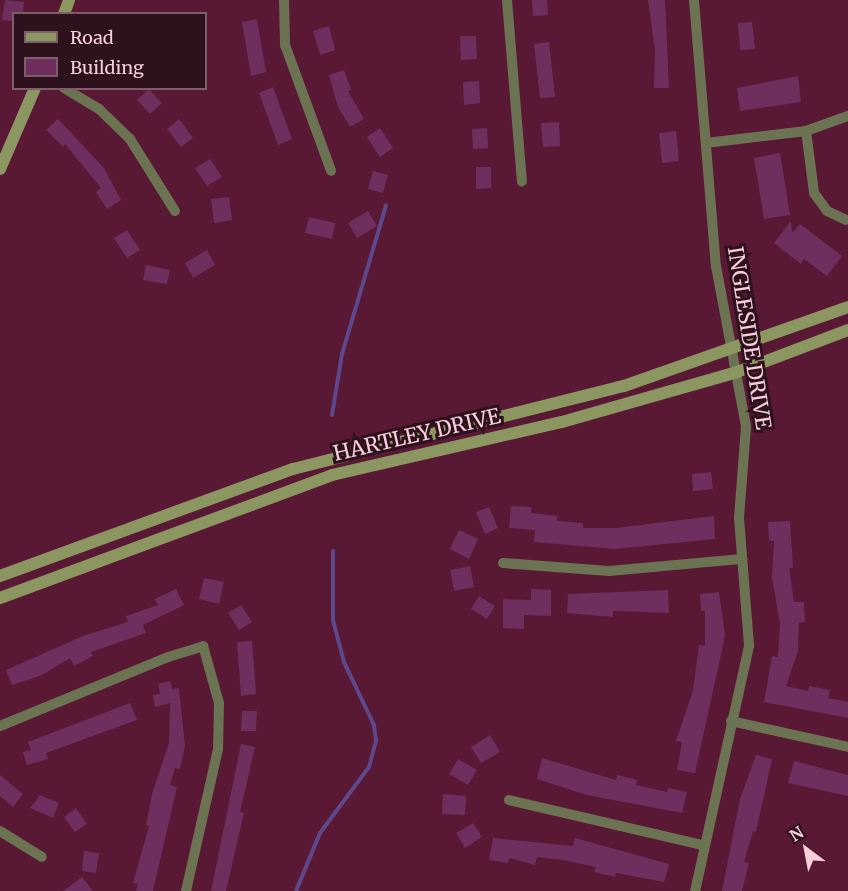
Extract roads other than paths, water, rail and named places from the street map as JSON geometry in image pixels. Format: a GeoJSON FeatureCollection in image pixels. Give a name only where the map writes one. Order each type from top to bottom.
{"type":"FeatureCollection","features":[{"type":"Feature","properties":{"kind":"street"},"geometry":{"type":"LineString","coordinates":[[284,0],[285,45],[331,171]]}},
{"type":"Feature","properties":{"kind":"street"},"geometry":{"type":"LineString","coordinates":[[507,0],[522,181]]}},
{"type":"Feature","properties":{"kind":"street","name":"INGLESIDE DRIVE"},"geometry":{"type":"LineString","coordinates":[[694,0],[716,266],[733,347],[746,428],[739,518],[742,559],[749,603],[749,646],[703,845],[695,891]]}},
{"type":"Feature","properties":{"kind":"street"},"geometry":{"type":"LineString","coordinates":[[1,162],[33,90]]}},
{"type":"Feature","properties":{"kind":"street"},"geometry":{"type":"LineString","coordinates":[[67,90],[99,109],[130,139],[175,211]]}},
{"type":"Feature","properties":{"kind":"street"},"geometry":{"type":"LineString","coordinates":[[706,143],[806,131],[848,116]]}},
{"type":"Feature","properties":{"kind":"street"},"geometry":{"type":"LineString","coordinates":[[806,131],[814,193],[827,210],[846,220]]}},
{"type":"Feature","properties":{"kind":"street","name":"HARTLEY DRIVE"},"geometry":{"type":"LineString","coordinates":[[0,576],[292,469],[624,386],[848,307]]}},
{"type":"Feature","properties":{"kind":"street","name":"HARTLEY DRIVE"},"geometry":{"type":"LineString","coordinates":[[0,598],[332,475],[562,422],[737,372],[848,330]]}},
{"type":"Feature","properties":{"kind":"street"},"geometry":{"type":"LineString","coordinates":[[503,562],[609,571],[742,559]]}},
{"type":"Feature","properties":{"kind":"street"},"geometry":{"type":"LineString","coordinates":[[0,726],[168,657],[203,646],[219,703],[218,749],[186,891]]}},
{"type":"Feature","properties":{"kind":"street"},"geometry":{"type":"LineString","coordinates":[[731,721],[848,747]]}},
{"type":"Feature","properties":{"kind":"street"},"geometry":{"type":"LineString","coordinates":[[508,800],[703,845]]}},
{"type":"Feature","properties":{"kind":"street"},"geometry":{"type":"LineString","coordinates":[[0,831],[42,857]]}},
{"type":"Feature","properties":{"kind":"waterway"},"geometry":{"type":"LineString","coordinates":[[332,415],[342,354],[386,205]]}},
{"type":"Feature","properties":{"kind":"waterway"},"geometry":{"type":"LineString","coordinates":[[296,891],[320,833],[369,767],[376,740],[374,725],[344,662],[333,620],[333,551]]}}]}
